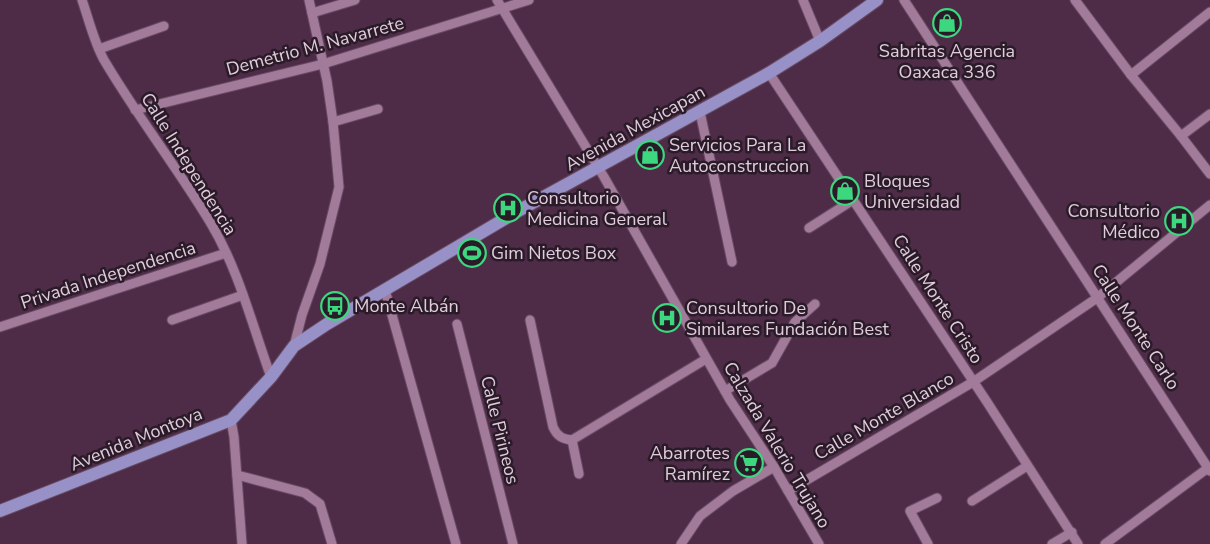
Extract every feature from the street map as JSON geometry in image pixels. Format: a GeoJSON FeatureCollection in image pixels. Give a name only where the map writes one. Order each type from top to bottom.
{"type":"FeatureCollection","features":[{"type":"Feature","properties":{"kind":"main road","name":"Avenida Mexicapan"},"geometry":{"type":"LineString","coordinates":[[294,346],[327,324],[518,211],[769,73],[820,41],[877,0]]}},
{"type":"Feature","properties":{"kind":"main road","name":"Avenida Montoya"},"geometry":{"type":"LineString","coordinates":[[0,511],[230,420],[271,378],[294,346]]}},
{"type":"Feature","properties":{"kind":"street","name":"Calle Independencia"},"geometry":{"type":"LineString","coordinates":[[82,0],[99,49],[135,110],[210,223],[226,253],[237,276],[271,378]]}},
{"type":"Feature","properties":{"kind":"street"},"geometry":{"type":"LineString","coordinates":[[294,346],[302,315],[320,264],[339,187],[328,81],[309,0]]}},
{"type":"Feature","properties":{"kind":"street"},"geometry":{"type":"LineString","coordinates":[[312,13],[355,0]]}},
{"type":"Feature","properties":{"kind":"street","name":"Calzada Valerio Trujano"},"geometry":{"type":"LineString","coordinates":[[497,0],[598,168],[706,359],[774,467],[819,544]]}},
{"type":"Feature","properties":{"kind":"street","name":"Demetrio M. Navarrete"},"geometry":{"type":"LineString","coordinates":[[135,110],[323,64],[529,0]]}},
{"type":"Feature","properties":{"kind":"street"},"geometry":{"type":"LineString","coordinates":[[803,0],[820,41]]}},
{"type":"Feature","properties":{"kind":"street","name":"Calle Monte Carlo"},"geometry":{"type":"LineString","coordinates":[[904,0],[1209,469]]}},
{"type":"Feature","properties":{"kind":"street"},"geometry":{"type":"LineString","coordinates":[[1075,0],[1131,75],[1210,174]]}},
{"type":"Feature","properties":{"kind":"street"},"geometry":{"type":"LineString","coordinates":[[1131,75],[1210,12]]}},
{"type":"Feature","properties":{"kind":"street"},"geometry":{"type":"LineString","coordinates":[[99,49],[164,26]]}},
{"type":"Feature","properties":{"kind":"street","name":"Calle Monte Cristo"},"geometry":{"type":"LineString","coordinates":[[769,73],[1072,532],[1078,544]]}},
{"type":"Feature","properties":{"kind":"street"},"geometry":{"type":"LineString","coordinates":[[333,122],[378,109]]}},
{"type":"Feature","properties":{"kind":"street"},"geometry":{"type":"LineString","coordinates":[[700,112],[732,262]]}},
{"type":"Feature","properties":{"kind":"street"},"geometry":{"type":"LineString","coordinates":[[1181,136],[1210,114]]}},
{"type":"Feature","properties":{"kind":"street"},"geometry":{"type":"LineString","coordinates":[[809,228],[853,200]]}},
{"type":"Feature","properties":{"kind":"street","name":"Calle Monte Blanco"},"geometry":{"type":"LineString","coordinates":[[788,491],[973,382],[1097,298],[1210,205]]}},
{"type":"Feature","properties":{"kind":"street","name":"Privada Independencia"},"geometry":{"type":"LineString","coordinates":[[0,327],[226,253]]}},
{"type":"Feature","properties":{"kind":"street"},"geometry":{"type":"LineString","coordinates":[[385,290],[456,544]]}},
{"type":"Feature","properties":{"kind":"street"},"geometry":{"type":"LineString","coordinates":[[172,320],[243,295]]}},
{"type":"Feature","properties":{"kind":"street"},"geometry":{"type":"LineString","coordinates":[[725,391],[772,363],[795,322],[815,304]]}},
{"type":"Feature","properties":{"kind":"street"},"geometry":{"type":"LineString","coordinates":[[530,320],[553,427],[556,434],[563,439],[572,440],[706,359]]}},
{"type":"Feature","properties":{"kind":"street","name":"Calle Pirineos"},"geometry":{"type":"LineString","coordinates":[[457,324],[513,544]]}},
{"type":"Feature","properties":{"kind":"street"},"geometry":{"type":"LineString","coordinates":[[230,420],[237,476],[242,544]]}},
{"type":"Feature","properties":{"kind":"street"},"geometry":{"type":"LineString","coordinates":[[572,440],[579,474]]}},
{"type":"Feature","properties":{"kind":"street"},"geometry":{"type":"LineString","coordinates":[[972,500],[1027,466]]}},
{"type":"Feature","properties":{"kind":"street"},"geometry":{"type":"LineString","coordinates":[[686,541],[700,516],[733,491],[774,467]]}},
{"type":"Feature","properties":{"kind":"street"},"geometry":{"type":"LineString","coordinates":[[1105,544],[1209,469]]}},
{"type":"Feature","properties":{"kind":"street"},"geometry":{"type":"LineString","coordinates":[[237,476],[306,493],[313,498],[320,504],[332,544]]}},
{"type":"Feature","properties":{"kind":"street"},"geometry":{"type":"LineString","coordinates":[[928,544],[910,512],[937,498]]}},
{"type":"Feature","properties":{"kind":"street"},"geometry":{"type":"LineString","coordinates":[[1052,544],[1072,532]]}},
{"type":"Feature","properties":{"kind":"place","name":"Sabritas Agencia Oaxaca 336"},"geometry":{"type":"Point","coordinates":[947,23]}},
{"type":"Feature","properties":{"kind":"place","name":"Servicios Para La Autoconstruccion"},"geometry":{"type":"Point","coordinates":[650,155]}},
{"type":"Feature","properties":{"kind":"place","name":"Bloques Universidad"},"geometry":{"type":"Point","coordinates":[845,191]}},
{"type":"Feature","properties":{"kind":"place","name":"Consultorio Medicina General"},"geometry":{"type":"Point","coordinates":[508,208]}},
{"type":"Feature","properties":{"kind":"place","name":"Consultorio Médico"},"geometry":{"type":"Point","coordinates":[1179,221]}},
{"type":"Feature","properties":{"kind":"place","name":"Gim Nietos Box"},"geometry":{"type":"Point","coordinates":[472,253]}},
{"type":"Feature","properties":{"kind":"place","name":"Monte Albán"},"geometry":{"type":"Point","coordinates":[335,306]}},
{"type":"Feature","properties":{"kind":"place","name":"Consultorio De Similares Fundación Best"},"geometry":{"type":"Point","coordinates":[667,318]}},
{"type":"Feature","properties":{"kind":"place","name":"Abarrotes Ramírez"},"geometry":{"type":"Point","coordinates":[749,463]}}]}
